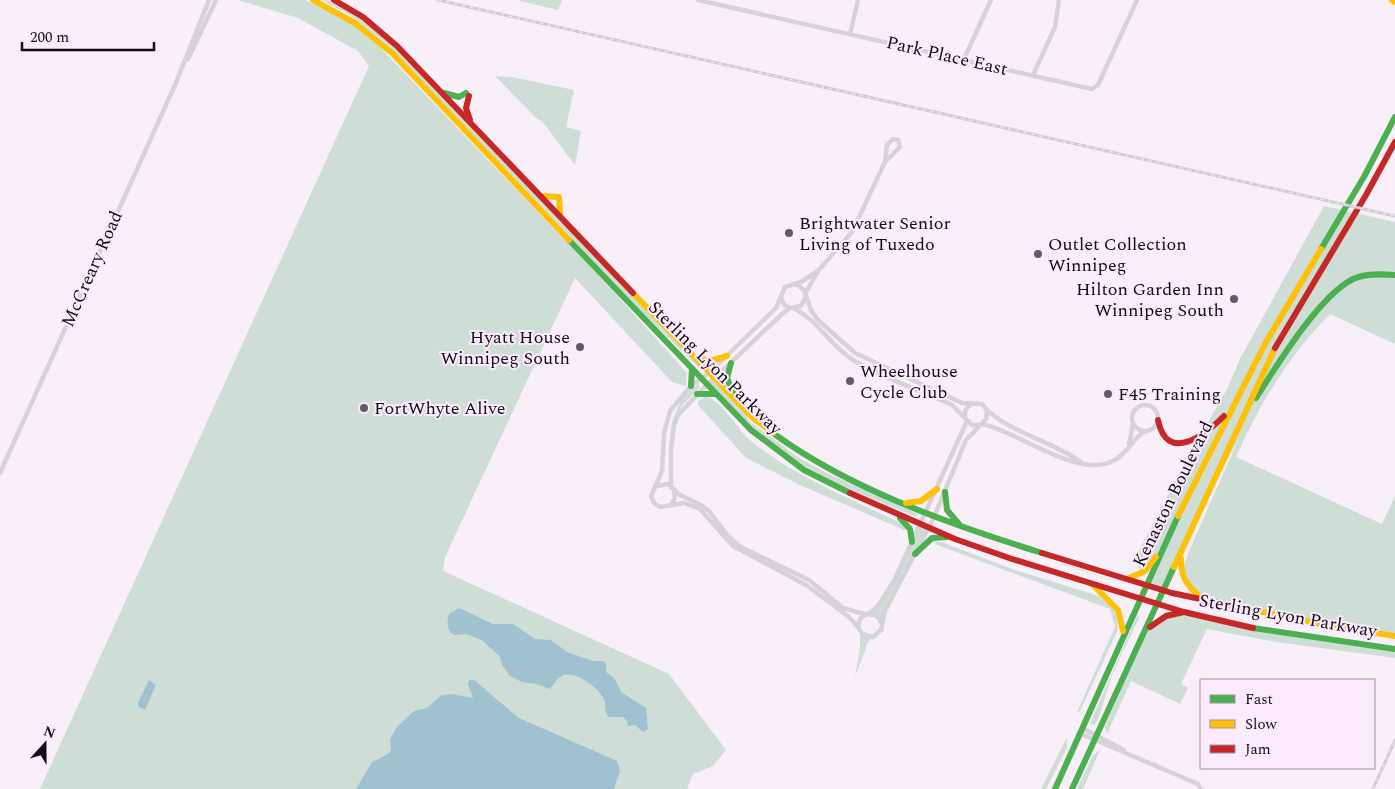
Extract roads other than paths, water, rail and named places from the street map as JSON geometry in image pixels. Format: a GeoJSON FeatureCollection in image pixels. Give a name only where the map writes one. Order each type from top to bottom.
{"type":"FeatureCollection","features":[{"type":"Feature","properties":{"kind":"main road","name":"Sterling Lyon Parkway"},"geometry":{"type":"LineString","coordinates":[[314,0],[346,16],[370,32],[392,53],[751,430],[804,470],[955,539],[1158,605],[1265,631],[1395,649]]}},
{"type":"Feature","properties":{"kind":"main road","name":"Sterling Lyon Parkway"},"geometry":{"type":"LineString","coordinates":[[334,0],[375,26],[541,195],[752,417],[805,455],[834,472],[903,504],[963,528],[1164,591],[1207,602],[1330,626],[1395,636]]}},
{"type":"Feature","properties":{"kind":"main road"},"geometry":{"type":"LineString","coordinates":[[441,92],[459,97],[468,95],[466,108],[471,123]]}},
{"type":"Feature","properties":{"kind":"main road","name":"Kenaston Boulevard"},"geometry":{"type":"LineString","coordinates":[[1055,789],[1200,468],[1286,306],[1367,173],[1395,117]]}},
{"type":"Feature","properties":{"kind":"main road","name":"Kenaston Boulevard"},"geometry":{"type":"LineString","coordinates":[[1072,789],[1240,424],[1293,314],[1363,202],[1395,142]]}},
{"type":"Feature","properties":{"kind":"main road"},"geometry":{"type":"LineString","coordinates":[[541,195],[559,197],[558,206],[562,217]]}},
{"type":"Feature","properties":{"kind":"main road"},"geometry":{"type":"LineString","coordinates":[[1240,424],[1262,387],[1329,298],[1353,280],[1364,276],[1395,275]]}},
{"type":"Feature","properties":{"kind":"main road"},"geometry":{"type":"LineString","coordinates":[[691,352],[704,361],[717,360],[727,356]]}},
{"type":"Feature","properties":{"kind":"main road"},"geometry":{"type":"LineString","coordinates":[[731,363],[728,383],[742,406]]}},
{"type":"Feature","properties":{"kind":"main road"},"geometry":{"type":"LineString","coordinates":[[691,368],[693,378],[691,386]]}},
{"type":"Feature","properties":{"kind":"main road"},"geometry":{"type":"LineString","coordinates":[[698,394],[716,394]]}},
{"type":"Feature","properties":{"kind":"main road"},"geometry":{"type":"LineString","coordinates":[[1158,420],[1159,427],[1168,439],[1177,443],[1186,443],[1199,438],[1230,410]]}},
{"type":"Feature","properties":{"kind":"main road"},"geometry":{"type":"LineString","coordinates":[[903,504],[921,501],[937,488]]}},
{"type":"Feature","properties":{"kind":"main road"},"geometry":{"type":"LineString","coordinates":[[945,492],[944,504],[947,511],[963,528]]}},
{"type":"Feature","properties":{"kind":"main road"},"geometry":{"type":"LineString","coordinates":[[896,513],[910,529],[912,542]]}},
{"type":"Feature","properties":{"kind":"main road"},"geometry":{"type":"LineString","coordinates":[[915,554],[932,538],[941,536],[955,539]]}},
{"type":"Feature","properties":{"kind":"main road"},"geometry":{"type":"LineString","coordinates":[[1127,578],[1145,571],[1163,549]]}},
{"type":"Feature","properties":{"kind":"main road"},"geometry":{"type":"LineString","coordinates":[[1182,550],[1180,564],[1183,580],[1192,592],[1207,602]]}},
{"type":"Feature","properties":{"kind":"main road"},"geometry":{"type":"LineString","coordinates":[[1092,584],[1117,606],[1123,620],[1123,635]]}},
{"type":"Feature","properties":{"kind":"main road"},"geometry":{"type":"LineString","coordinates":[[1145,633],[1160,618],[1170,613],[1184,612]]}},
{"type":"Feature","properties":{"kind":"street","name":"McCreary Road"},"geometry":{"type":"LineString","coordinates":[[0,473],[184,64],[209,0]]}},
{"type":"Feature","properties":{"kind":"street","name":"McCreary Road"},"geometry":{"type":"LineString","coordinates":[[184,64],[195,48],[216,0]]}},
{"type":"Feature","properties":{"kind":"street","name":"Park Place East"},"geometry":{"type":"LineString","coordinates":[[702,0],[1092,89],[1096,88],[1137,0]]}},
{"type":"Feature","properties":{"kind":"street"},"geometry":{"type":"LineString","coordinates":[[850,34],[858,0]]}},
{"type":"Feature","properties":{"kind":"street"},"geometry":{"type":"LineString","coordinates":[[964,59],[991,0]]}},
{"type":"Feature","properties":{"kind":"street"},"geometry":{"type":"LineString","coordinates":[[1033,75],[1055,27],[1059,0]]}},
{"type":"Feature","properties":{"kind":"street"},"geometry":{"type":"LineString","coordinates":[[671,505],[675,498],[670,468],[674,425],[678,415],[715,378],[792,308],[801,306],[818,271],[852,232],[885,162],[887,146],[893,139],[898,140],[900,147],[885,162]]}},
{"type":"Feature","properties":{"kind":"street"},"geometry":{"type":"LineString","coordinates":[[818,271],[796,284],[785,287],[776,308],[710,372],[691,386],[677,400],[666,423],[662,471],[652,492],[654,503],[664,508],[684,503],[700,509],[733,546],[806,585],[849,617],[862,634],[873,637],[881,630],[881,622],[934,517],[966,440],[987,416],[987,410]]}},
{"type":"Feature","properties":{"kind":"street"},"geometry":{"type":"LineString","coordinates":[[796,284],[802,288],[811,310],[818,319],[855,353],[962,403],[982,404],[1005,425],[1072,456],[1083,464]]}},
{"type":"Feature","properties":{"kind":"street"},"geometry":{"type":"LineString","coordinates":[[781,298],[784,305],[803,313],[836,347],[854,360],[952,406],[972,424],[980,424],[1019,437],[1070,461],[1083,464],[1107,464],[1119,458],[1128,446],[1145,430],[1152,428],[1158,420],[1154,409],[1143,405],[1133,413],[1133,424],[1128,446]]}},
{"type":"Feature","properties":{"kind":"street"},"geometry":{"type":"LineString","coordinates":[[858,627],[860,619],[878,606],[894,581],[927,513],[966,419],[965,411],[971,403]]}},
{"type":"Feature","properties":{"kind":"street"},"geometry":{"type":"LineString","coordinates":[[1133,424],[1145,430]]}},
{"type":"Feature","properties":{"kind":"street"},"geometry":{"type":"LineString","coordinates":[[656,486],[664,484],[673,488],[709,511],[728,536],[739,546],[809,580],[843,608],[878,616],[881,622]]}},
{"type":"Feature","properties":{"kind":"street"},"geometry":{"type":"LineString","coordinates":[[1081,730],[1198,784],[1201,789]]}},
{"type":"Feature","properties":{"kind":"water"},"geometry":{"type":"Polygon","coordinates":[[[459,608],[493,624],[513,624],[535,639],[551,640],[567,652],[593,661],[603,661],[606,664],[606,672],[615,679],[621,692],[646,708],[648,729],[643,732],[635,725],[628,726],[627,721],[623,717],[609,717],[606,712],[605,701],[601,695],[587,681],[581,678],[569,674],[564,675],[550,689],[522,682],[510,676],[502,665],[500,657],[482,640],[466,634],[454,635],[448,629],[449,614],[459,608]]]}},
{"type":"Feature","properties":{"kind":"water"},"geometry":{"type":"Polygon","coordinates":[[[149,680],[156,685],[145,710],[138,706],[138,703],[149,680]]]}},
{"type":"Feature","properties":{"kind":"water"},"geometry":{"type":"Polygon","coordinates":[[[469,680],[474,680],[519,718],[617,761],[620,771],[614,789],[356,789],[372,762],[388,754],[391,750],[390,739],[397,727],[414,711],[427,708],[442,695],[452,694],[473,698],[468,685],[469,680]]]}},
{"type":"Feature","properties":{"kind":"railway"},"geometry":{"type":"LineString","coordinates":[[438,0],[1395,216]]}},
{"type":"Feature","properties":{"kind":"railway"},"geometry":{"type":"LineString","coordinates":[[1373,789],[1395,740]]}},
{"type":"Feature","properties":{"kind":"place","name":"Brightwater Senior Living of Tuxedo"},"geometry":{"type":"Point","coordinates":[789,233]}},
{"type":"Feature","properties":{"kind":"place","name":"Outlet Collection Winnipeg"},"geometry":{"type":"Point","coordinates":[1038,254]}},
{"type":"Feature","properties":{"kind":"place","name":"Hilton Garden Inn Winnipeg South"},"geometry":{"type":"Point","coordinates":[1234,299]}},
{"type":"Feature","properties":{"kind":"place","name":"Hyatt House Winnipeg South"},"geometry":{"type":"Point","coordinates":[580,347]}},
{"type":"Feature","properties":{"kind":"place","name":"Wheelhouse Cycle Club"},"geometry":{"type":"Point","coordinates":[850,381]}},
{"type":"Feature","properties":{"kind":"place","name":"F45 Training"},"geometry":{"type":"Point","coordinates":[1108,394]}},
{"type":"Feature","properties":{"kind":"place","name":"FortWhyte Alive"},"geometry":{"type":"Point","coordinates":[364,408]}}]}
